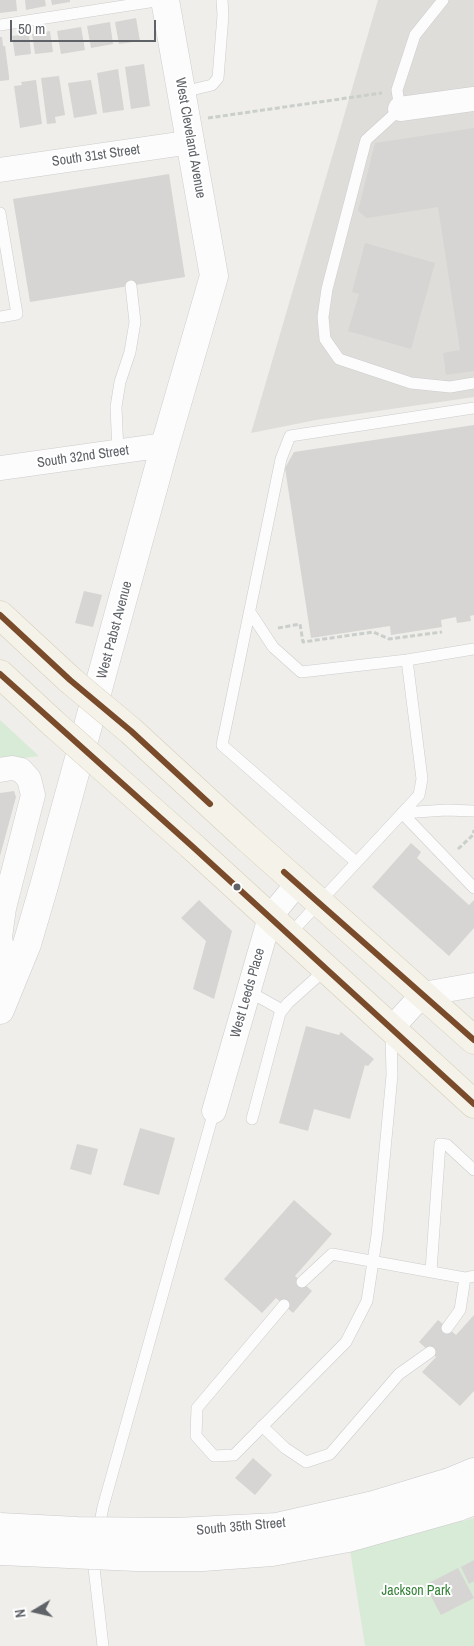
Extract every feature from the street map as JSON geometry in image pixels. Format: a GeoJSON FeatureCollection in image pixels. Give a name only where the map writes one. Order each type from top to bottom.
{"type":"FeatureCollection","features":[{"type":"Feature","properties":{"kind":"main road"},"geometry":{"type":"LineString","coordinates":[[0,615],[70,680],[131,731],[297,884],[474,1040]]}},
{"type":"Feature","properties":{"kind":"main road"},"geometry":{"type":"LineString","coordinates":[[0,674],[193,847],[474,1104]]}},
{"type":"Feature","properties":{"kind":"street","name":"West Cleveland Avenue"},"geometry":{"type":"LineString","coordinates":[[164,0],[183,92],[214,276]]}},
{"type":"Feature","properties":{"kind":"street"},"geometry":{"type":"LineString","coordinates":[[400,109],[474,99]]}},
{"type":"Feature","properties":{"kind":"street","name":"South 31st Street"},"geometry":{"type":"LineString","coordinates":[[0,170],[192,142]]}},
{"type":"Feature","properties":{"kind":"street","name":"West Pabst Avenue"},"geometry":{"type":"LineString","coordinates":[[4,999],[27,944],[44,886],[165,446],[214,276]]}},
{"type":"Feature","properties":{"kind":"street","name":"South 32nd Street"},"geometry":{"type":"LineString","coordinates":[[0,468],[165,446]]}},
{"type":"Feature","properties":{"kind":"street"},"geometry":{"type":"LineString","coordinates":[[0,770],[12,768],[21,770],[29,779],[32,795],[4,908],[0,937],[4,999]]}},
{"type":"Feature","properties":{"kind":"street","name":"West Leeds Place"},"geometry":{"type":"LineString","coordinates":[[214,1111],[248,991],[297,884]]}},
{"type":"Feature","properties":{"kind":"street"},"geometry":{"type":"LineString","coordinates":[[391,1029],[423,994],[474,985]]}},
{"type":"Feature","properties":{"kind":"street","name":"South 35th Street"},"geometry":{"type":"LineString","coordinates":[[0,1527],[77,1531],[176,1532],[278,1526],[374,1505],[464,1490]]}},
{"type":"Feature","properties":{"kind":"street","name":"South 35th Street"},"geometry":{"type":"LineString","coordinates":[[0,1551],[165,1557],[203,1557],[272,1552],[348,1538],[464,1490]]}},
{"type":"Feature","properties":{"kind":"lane"},"geometry":{"type":"LineString","coordinates":[[0,25],[164,0]]}},
{"type":"Feature","properties":{"kind":"lane"},"geometry":{"type":"LineString","coordinates":[[183,92],[212,85],[218,78],[223,15],[222,0]]}},
{"type":"Feature","properties":{"kind":"lane"},"geometry":{"type":"LineString","coordinates":[[443,0],[415,35],[397,90],[400,109],[366,140],[327,289],[324,317],[325,339],[339,358],[411,383],[450,387],[474,383]]}},
{"type":"Feature","properties":{"kind":"lane"},"geometry":{"type":"LineString","coordinates":[[0,212],[17,314],[0,317]]}},
{"type":"Feature","properties":{"kind":"lane"},"geometry":{"type":"LineString","coordinates":[[118,452],[116,408],[120,382],[130,352],[135,322],[131,286]]}},
{"type":"Feature","properties":{"kind":"lane"},"geometry":{"type":"LineString","coordinates":[[356,862],[222,745],[281,459],[290,436],[474,408]]}},
{"type":"Feature","properties":{"kind":"lane"},"geometry":{"type":"LineString","coordinates":[[250,612],[273,646],[301,672],[407,660],[474,648]]}},
{"type":"Feature","properties":{"kind":"lane"},"geometry":{"type":"LineString","coordinates":[[279,926],[318,902],[419,795],[422,779],[407,660]]}},
{"type":"Feature","properties":{"kind":"lane"},"geometry":{"type":"LineString","coordinates":[[402,813],[446,810],[474,811]]}},
{"type":"Feature","properties":{"kind":"lane"},"geometry":{"type":"LineString","coordinates":[[402,813],[474,888]]}},
{"type":"Feature","properties":{"kind":"lane"},"geometry":{"type":"LineString","coordinates":[[252,1119],[282,1010],[288,1002],[326,969]]}},
{"type":"Feature","properties":{"kind":"lane"},"geometry":{"type":"LineString","coordinates":[[248,991],[282,1010]]}},
{"type":"Feature","properties":{"kind":"lane"},"geometry":{"type":"LineString","coordinates":[[284,1305],[197,1408],[196,1436],[214,1456],[234,1455],[346,1342],[367,1301],[373,1262],[392,1075],[391,1029]]}},
{"type":"Feature","properties":{"kind":"lane"},"geometry":{"type":"LineString","coordinates":[[103,1646],[93,1559],[103,1507],[214,1111]]}},
{"type":"Feature","properties":{"kind":"lane"},"geometry":{"type":"LineString","coordinates":[[431,1271],[440,1144],[447,1145],[474,1170]]}},
{"type":"Feature","properties":{"kind":"lane"},"geometry":{"type":"LineString","coordinates":[[302,1282],[332,1254],[469,1277],[460,1310],[447,1328]]}},
{"type":"Feature","properties":{"kind":"lane"},"geometry":{"type":"LineString","coordinates":[[262,1426],[285,1448],[306,1462],[330,1454],[400,1374],[430,1352]]}},
{"type":"Feature","properties":{"kind":"path"},"geometry":{"type":"LineString","coordinates":[[204,118],[365,96]]}},
{"type":"Feature","properties":{"kind":"path"},"geometry":{"type":"LineString","coordinates":[[262,630],[300,624],[303,642],[373,632],[389,639],[442,632]]}},
{"type":"Feature","properties":{"kind":"path"},"geometry":{"type":"LineString","coordinates":[[447,860],[473,835],[474,830]]}},
{"type":"Feature","properties":{"kind":"shaded area"},"geometry":{"type":"Polygon","coordinates":[[[378,0],[474,0],[474,397],[316,420],[251,433],[378,0]]]}},
{"type":"Feature","properties":{"kind":"green space"},"geometry":{"type":"Polygon","coordinates":[[[0,720],[39,756],[0,761],[0,720]]]}},
{"type":"Feature","properties":{"kind":"green space","name":"Jackson Park"},"geometry":{"type":"Polygon","coordinates":[[[474,1518],[474,1646],[365,1646],[350,1550],[474,1518]]]}},
{"type":"Feature","properties":{"kind":"building"},"geometry":{"type":"Polygon","coordinates":[[[0,0],[16,0],[17,11],[0,13],[0,0]]]}},
{"type":"Feature","properties":{"kind":"building"},"geometry":{"type":"Polygon","coordinates":[[[25,0],[45,0],[46,6],[26,10],[25,0]]]}},
{"type":"Feature","properties":{"kind":"building"},"geometry":{"type":"Polygon","coordinates":[[[51,0],[70,0],[70,2],[52,5],[51,0]]]}},
{"type":"Feature","properties":{"kind":"building"},"geometry":{"type":"Polygon","coordinates":[[[136,18],[140,41],[119,44],[115,22],[136,18]]]}},
{"type":"Feature","properties":{"kind":"building"},"geometry":{"type":"Polygon","coordinates":[[[110,22],[113,44],[91,48],[87,26],[110,22]]]}},
{"type":"Feature","properties":{"kind":"building"},"geometry":{"type":"Polygon","coordinates":[[[81,27],[85,50],[61,54],[57,31],[81,27]]]}},
{"type":"Feature","properties":{"kind":"building"},"geometry":{"type":"Polygon","coordinates":[[[50,31],[53,52],[35,54],[32,34],[50,31]]]}},
{"type":"Feature","properties":{"kind":"building"},"geometry":{"type":"Polygon","coordinates":[[[29,34],[31,54],[15,56],[12,36],[29,34]]]}},
{"type":"Feature","properties":{"kind":"building"},"geometry":{"type":"Polygon","coordinates":[[[0,37],[2,37],[3,46],[5,46],[9,80],[0,81],[0,37]]]}},
{"type":"Feature","properties":{"kind":"building"},"geometry":{"type":"Polygon","coordinates":[[[144,64],[150,106],[131,109],[125,67],[144,64]]]}},
{"type":"Feature","properties":{"kind":"building"},"geometry":{"type":"Polygon","coordinates":[[[118,69],[124,110],[103,113],[97,73],[118,69]]]}},
{"type":"Feature","properties":{"kind":"building"},"geometry":{"type":"Polygon","coordinates":[[[59,76],[65,115],[55,117],[56,123],[47,124],[41,78],[59,76]]]}},
{"type":"Feature","properties":{"kind":"building"},"geometry":{"type":"Polygon","coordinates":[[[36,80],[42,124],[20,128],[14,86],[22,85],[21,82],[36,80]]]}},
{"type":"Feature","properties":{"kind":"building"},"geometry":{"type":"Polygon","coordinates":[[[91,80],[97,114],[74,118],[68,83],[91,80]]]}},
{"type":"Feature","properties":{"kind":"building"},"geometry":{"type":"Polygon","coordinates":[[[474,128],[474,371],[446,375],[443,353],[460,350],[438,207],[367,218],[358,211],[375,143],[474,128]]]}},
{"type":"Feature","properties":{"kind":"building"},"geometry":{"type":"Polygon","coordinates":[[[169,174],[185,277],[30,302],[13,199],[169,174]]]}},
{"type":"Feature","properties":{"kind":"building"},"geometry":{"type":"Polygon","coordinates":[[[365,243],[435,263],[411,349],[348,331],[359,294],[352,292],[365,243]]]}},
{"type":"Feature","properties":{"kind":"building"},"geometry":{"type":"Polygon","coordinates":[[[474,425],[474,615],[470,616],[471,621],[457,623],[456,617],[441,620],[442,627],[391,635],[390,626],[311,638],[285,468],[294,452],[474,425]]]}},
{"type":"Feature","properties":{"kind":"building"},"geometry":{"type":"Polygon","coordinates":[[[84,591],[102,595],[93,627],[75,623],[84,591]]]}},
{"type":"Feature","properties":{"kind":"building"},"geometry":{"type":"Polygon","coordinates":[[[14,791],[16,797],[0,856],[0,793],[14,791]]]}},
{"type":"Feature","properties":{"kind":"building"},"geometry":{"type":"Polygon","coordinates":[[[411,843],[421,852],[417,858],[469,905],[474,900],[474,928],[449,956],[372,887],[411,843]]]}},
{"type":"Feature","properties":{"kind":"building"},"geometry":{"type":"Polygon","coordinates":[[[199,900],[232,931],[214,999],[193,989],[206,941],[181,918],[199,900]]]}},
{"type":"Feature","properties":{"kind":"building"},"geometry":{"type":"Polygon","coordinates":[[[306,1026],[339,1035],[341,1032],[374,1059],[368,1066],[365,1065],[350,1119],[314,1109],[308,1131],[279,1123],[306,1026]]]}},
{"type":"Feature","properties":{"kind":"building"},"geometry":{"type":"Polygon","coordinates":[[[140,1128],[175,1138],[159,1195],[123,1185],[140,1128]]]}},
{"type":"Feature","properties":{"kind":"building"},"geometry":{"type":"Polygon","coordinates":[[[77,1144],[98,1149],[91,1175],[70,1169],[77,1144]]]}},
{"type":"Feature","properties":{"kind":"building"},"geometry":{"type":"Polygon","coordinates":[[[294,1200],[332,1234],[295,1276],[312,1291],[293,1313],[276,1298],[262,1313],[224,1279],[294,1200]]]}},
{"type":"Feature","properties":{"kind":"building"},"geometry":{"type":"Polygon","coordinates":[[[474,1315],[474,1391],[460,1406],[422,1372],[436,1357],[419,1342],[438,1320],[456,1335],[474,1315]]]}},
{"type":"Feature","properties":{"kind":"building"},"geometry":{"type":"Polygon","coordinates":[[[253,1458],[272,1475],[255,1495],[235,1478],[253,1458]]]}},
{"type":"Feature","properties":{"kind":"building"},"geometry":{"type":"Polygon","coordinates":[[[474,1560],[474,1581],[469,1584],[461,1567],[474,1560]]]}},
{"type":"Feature","properties":{"kind":"building"},"geometry":{"type":"Polygon","coordinates":[[[458,1568],[474,1598],[441,1615],[425,1585],[458,1568]]]}},
{"type":"Feature","properties":{"kind":"transit line"},"geometry":{"type":"LineString","coordinates":[[0,615],[210,804]]}},
{"type":"Feature","properties":{"kind":"transit line"},"geometry":{"type":"LineString","coordinates":[[0,674],[193,847],[474,1104]]}},
{"type":"Feature","properties":{"kind":"transit line"},"geometry":{"type":"LineString","coordinates":[[284,872],[474,1040]]}}]}
